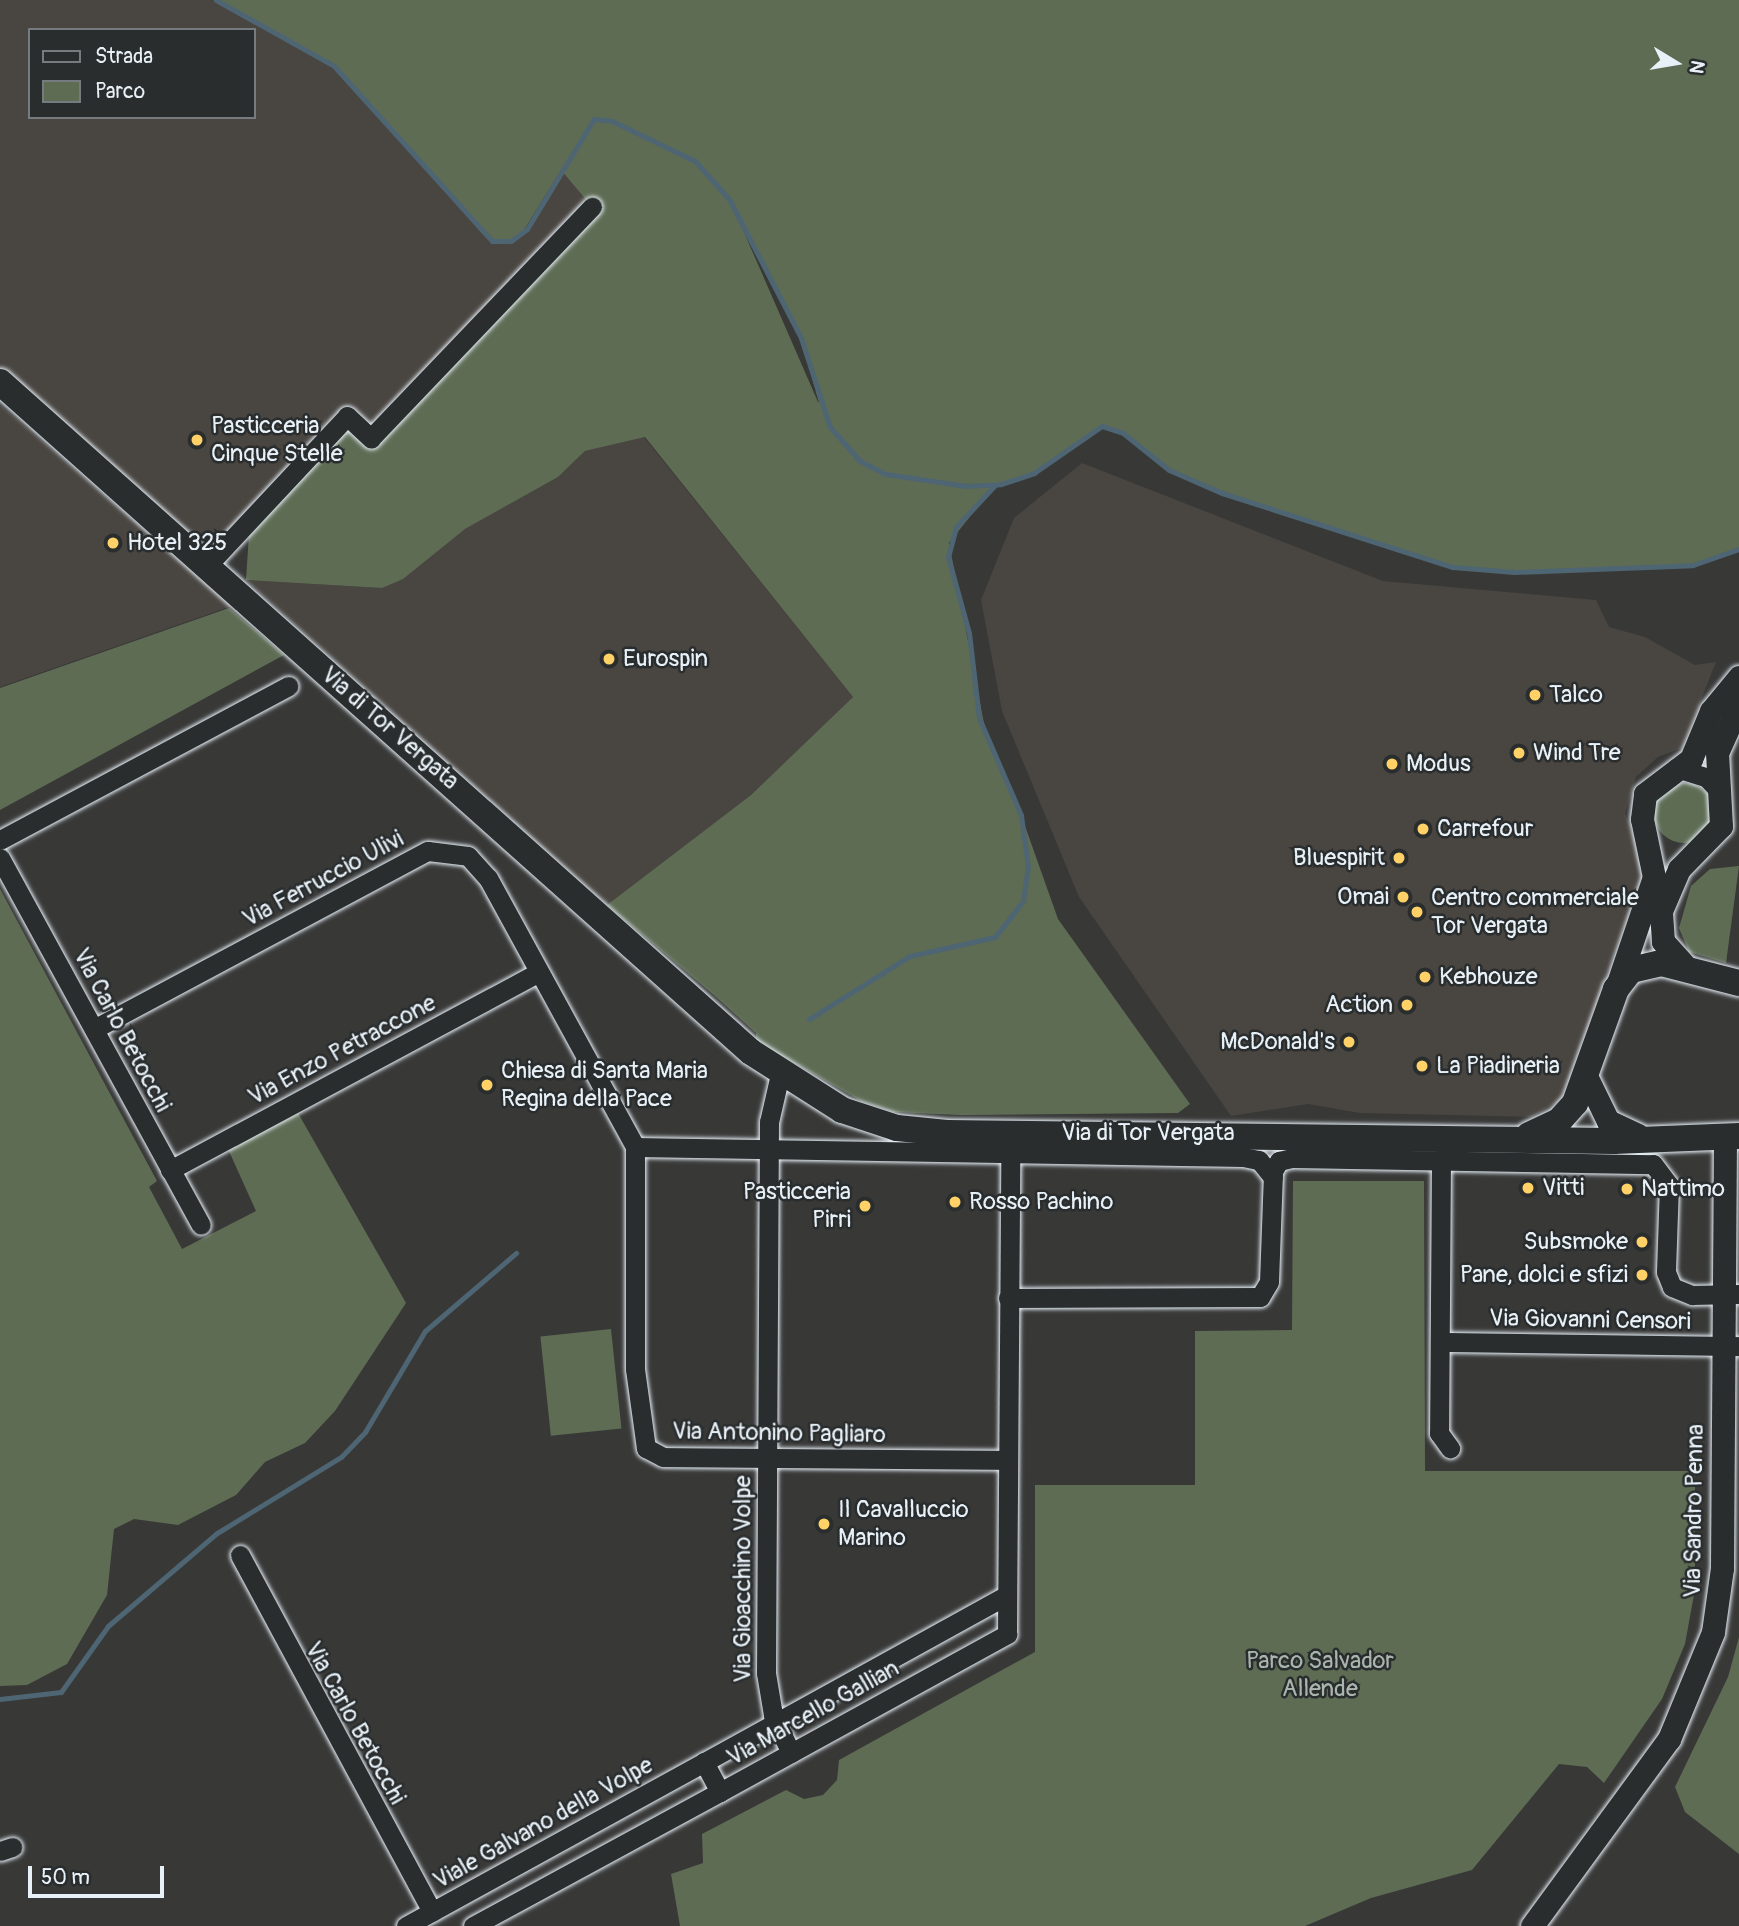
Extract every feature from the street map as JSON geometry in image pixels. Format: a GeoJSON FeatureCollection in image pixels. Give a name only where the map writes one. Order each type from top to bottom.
{"type":"FeatureCollection","features":[{"type":"Feature","properties":{"kind":"main road","name":"Via di Tor Vergata"},"geometry":{"type":"LineString","coordinates":[[0,382],[205,568],[780,1074],[866,1120],[929,1132],[1299,1146],[1529,1135],[1614,1141],[1638,1135],[1732,1136]]}},
{"type":"Feature","properties":{"kind":"main road","name":"Via di Tor Vergata"},"geometry":{"type":"LineString","coordinates":[[1529,1135],[1565,1116],[1587,1078],[1616,989],[1642,964],[1687,968],[1739,983]]}},
{"type":"Feature","properties":{"kind":"street"},"geometry":{"type":"LineString","coordinates":[[205,568],[347,416],[371,438],[592,207]]}},
{"type":"Feature","properties":{"kind":"street"},"geometry":{"type":"LineString","coordinates":[[1616,989],[1654,877],[1643,802],[1655,781],[1691,759],[1711,711],[1739,677]]}},
{"type":"Feature","properties":{"kind":"street"},"geometry":{"type":"LineString","coordinates":[[0,839],[288,686]]}},
{"type":"Feature","properties":{"kind":"street"},"geometry":{"type":"LineString","coordinates":[[1687,968],[1663,941],[1661,911],[1679,869],[1719,831],[1724,812],[1719,791],[1717,753],[1739,704]]}},
{"type":"Feature","properties":{"kind":"street"},"geometry":{"type":"LineString","coordinates":[[1676,768],[1706,777],[1719,791]]}},
{"type":"Feature","properties":{"kind":"street","name":"Via Ferruccio Ulivi"},"geometry":{"type":"LineString","coordinates":[[94,1029],[428,851],[468,856],[488,878],[537,973],[635,1147]]}},
{"type":"Feature","properties":{"kind":"street","name":"Via Carlo Betocchi"},"geometry":{"type":"LineString","coordinates":[[0,858],[201,1225]]}},
{"type":"Feature","properties":{"kind":"street","name":"Via Enzo Petraccone"},"geometry":{"type":"LineString","coordinates":[[170,1170],[537,973]]}},
{"type":"Feature","properties":{"kind":"street"},"geometry":{"type":"LineString","coordinates":[[768,1148],[780,1074]]}},
{"type":"Feature","properties":{"kind":"street"},"geometry":{"type":"LineString","coordinates":[[1587,1078],[1600,1111],[1638,1135]]}},
{"type":"Feature","properties":{"kind":"street","name":"Via Sandro Penna"},"geometry":{"type":"LineString","coordinates":[[1532,1926],[1669,1739],[1711,1642],[1721,1581],[1731,1346],[1732,1136]]}},
{"type":"Feature","properties":{"kind":"street","name":"Via di Tor Vergata"},"geometry":{"type":"LineString","coordinates":[[635,1147],[1243,1157],[1259,1160],[1276,1169],[1299,1146],[1441,1159],[1644,1162],[1666,1175],[1668,1281],[1686,1295],[1731,1295]]}},
{"type":"Feature","properties":{"kind":"street","name":"Via Antonino Pagliaro"},"geometry":{"type":"LineString","coordinates":[[635,1147],[635,1369],[643,1443],[663,1457],[1007,1460]]}},
{"type":"Feature","properties":{"kind":"street","name":"Via Gioacchino Volpe"},"geometry":{"type":"LineString","coordinates":[[768,1148],[766,1673],[775,1723],[791,1753]]}},
{"type":"Feature","properties":{"kind":"street","name":"Via Marcello Gallian"},"geometry":{"type":"LineString","coordinates":[[1007,1595],[704,1762],[720,1792],[1007,1634],[1010,1155]]}},
{"type":"Feature","properties":{"kind":"street"},"geometry":{"type":"LineString","coordinates":[[1441,1159],[1439,1433],[1450,1448]]}},
{"type":"Feature","properties":{"kind":"street"},"geometry":{"type":"LineString","coordinates":[[1008,1298],[1252,1301],[1269,1282],[1276,1169]]}},
{"type":"Feature","properties":{"kind":"street","name":"Via Giovanni Censori"},"geometry":{"type":"LineString","coordinates":[[1440,1342],[1731,1346]]}},
{"type":"Feature","properties":{"kind":"street","name":"Via Carlo Betocchi"},"geometry":{"type":"LineString","coordinates":[[240,1555],[432,1912]]}},
{"type":"Feature","properties":{"kind":"street","name":"Viale Galvano della Volpe"},"geometry":{"type":"LineString","coordinates":[[406,1926],[704,1762]]}},
{"type":"Feature","properties":{"kind":"street"},"geometry":{"type":"LineString","coordinates":[[473,1926],[720,1792]]}},
{"type":"Feature","properties":{"kind":"shaded area"},"geometry":{"type":"Polygon","coordinates":[[[0,0],[216,0],[334,66],[370,105],[561,170],[592,207],[371,438],[212,561],[0,368],[0,0]]]}},
{"type":"Feature","properties":{"kind":"shaded area"},"geometry":{"type":"Polygon","coordinates":[[[0,405],[232,606],[0,687],[0,405]]]}},
{"type":"Feature","properties":{"kind":"shaded area"},"geometry":{"type":"Polygon","coordinates":[[[644,437],[853,697],[751,795],[607,905],[246,580],[382,588],[465,529],[558,477],[585,451],[644,437]]]}},
{"type":"Feature","properties":{"kind":"shaded area"},"geometry":{"type":"Polygon","coordinates":[[[1082,463],[1383,581],[1596,600],[1609,627],[1645,637],[1695,665],[1716,662],[1682,748],[1658,757],[1636,777],[1625,813],[1642,856],[1642,877],[1561,1099],[1532,1117],[1360,1113],[1308,1104],[1231,1116],[1079,897],[1002,711],[981,600],[1014,518],[1082,463]]]}},
{"type":"Feature","properties":{"kind":"green space"},"geometry":{"type":"Polygon","coordinates":[[[216,0],[1739,0],[1739,549],[1693,565],[1514,572],[1453,567],[1222,493],[1169,470],[1123,433],[1102,426],[1034,473],[995,485],[949,543],[987,739],[1013,792],[1058,919],[1190,1104],[1178,1113],[962,1115],[893,1112],[861,1101],[756,1041],[756,1033],[607,905],[751,795],[853,697],[645,437],[585,451],[558,477],[465,529],[403,579],[382,588],[246,580],[249,534],[347,416],[371,437],[592,207],[561,170],[522,233],[505,243],[486,238],[334,66],[216,0]],[[733,207],[819,403],[801,338],[733,207]]]}},
{"type":"Feature","properties":{"kind":"green space"},"geometry":{"type":"Polygon","coordinates":[[[229,608],[284,655],[0,810],[0,688],[229,608]]]}},
{"type":"Feature","properties":{"kind":"green space"},"geometry":{"type":"Polygon","coordinates":[[[1684,783],[1701,788],[1709,796],[1714,813],[1709,830],[1701,838],[1684,843],[1667,838],[1659,830],[1654,813],[1659,796],[1667,788],[1684,783]]]}},
{"type":"Feature","properties":{"kind":"green space"},"geometry":{"type":"Polygon","coordinates":[[[1739,866],[1726,963],[1689,952],[1679,928],[1691,886],[1710,869],[1739,866]]]}},
{"type":"Feature","properties":{"kind":"green space"},"geometry":{"type":"Polygon","coordinates":[[[0,889],[157,1181],[149,1187],[182,1249],[256,1211],[228,1149],[298,1113],[406,1303],[335,1411],[305,1443],[265,1462],[236,1495],[178,1525],[134,1519],[114,1529],[107,1595],[67,1664],[27,1685],[0,1686],[0,889]]]}},
{"type":"Feature","properties":{"kind":"green space","name":"Parco Salvador Allende"},"geometry":{"type":"Polygon","coordinates":[[[1293,1181],[1424,1181],[1425,1471],[1695,1471],[1695,1589],[1685,1644],[1662,1699],[1604,1783],[1587,1767],[1559,1764],[1472,1870],[1371,1898],[1305,1926],[680,1926],[671,1874],[703,1863],[702,1834],[786,1790],[804,1799],[823,1795],[837,1780],[839,1760],[1035,1652],[1035,1485],[1195,1485],[1195,1331],[1292,1330],[1293,1181]]]}},
{"type":"Feature","properties":{"kind":"green space"},"geometry":{"type":"Polygon","coordinates":[[[611,1329],[621,1428],[551,1436],[540,1336],[611,1329]]]}},
{"type":"Feature","properties":{"kind":"green space"},"geometry":{"type":"Polygon","coordinates":[[[1739,1637],[1739,1854],[1685,1812],[1675,1787],[1728,1677],[1739,1637]]]}},
{"type":"Feature","properties":{"kind":"waterway"},"geometry":{"type":"LineString","coordinates":[[216,0],[334,66],[492,241],[511,241],[527,229],[594,119],[612,121],[695,161],[729,199],[801,338],[830,427],[860,461],[886,474],[966,486],[1001,484],[1034,473],[1102,426],[1123,433],[1169,470],[1222,493],[1453,567],[1514,572],[1693,565],[1739,549]]}},
{"type":"Feature","properties":{"kind":"waterway"},"geometry":{"type":"LineString","coordinates":[[809,1019],[910,956],[995,937],[1023,901],[1028,867],[1021,815],[979,718],[969,633],[948,557],[956,527],[995,485]]}},
{"type":"Feature","properties":{"kind":"waterway"},"geometry":{"type":"LineString","coordinates":[[0,1699],[61,1692],[108,1626],[217,1533],[341,1457],[365,1432],[425,1331],[516,1253]]}},
{"type":"Feature","properties":{"kind":"place","name":"Pasticceria Cinque Stelle"},"geometry":{"type":"Point","coordinates":[197,440]}},
{"type":"Feature","properties":{"kind":"place","name":"Hotel 325"},"geometry":{"type":"Point","coordinates":[113,543]}},
{"type":"Feature","properties":{"kind":"place","name":"Eurospin"},"geometry":{"type":"Point","coordinates":[609,659]}},
{"type":"Feature","properties":{"kind":"place","name":"Talco"},"geometry":{"type":"Point","coordinates":[1535,695]}},
{"type":"Feature","properties":{"kind":"place","name":"Wind Tre"},"geometry":{"type":"Point","coordinates":[1519,753]}},
{"type":"Feature","properties":{"kind":"place","name":"Modus"},"geometry":{"type":"Point","coordinates":[1392,764]}},
{"type":"Feature","properties":{"kind":"place","name":"Carrefour"},"geometry":{"type":"Point","coordinates":[1423,829]}},
{"type":"Feature","properties":{"kind":"place","name":"Bluespirit"},"geometry":{"type":"Point","coordinates":[1399,858]}},
{"type":"Feature","properties":{"kind":"place","name":"Omai"},"geometry":{"type":"Point","coordinates":[1403,897]}},
{"type":"Feature","properties":{"kind":"place","name":"Centro commerciale Tor Vergata"},"geometry":{"type":"Point","coordinates":[1417,912]}},
{"type":"Feature","properties":{"kind":"place","name":"Kebhouze"},"geometry":{"type":"Point","coordinates":[1425,977]}},
{"type":"Feature","properties":{"kind":"place","name":"Action"},"geometry":{"type":"Point","coordinates":[1407,1005]}},
{"type":"Feature","properties":{"kind":"place","name":"McDonald's"},"geometry":{"type":"Point","coordinates":[1349,1042]}},
{"type":"Feature","properties":{"kind":"place","name":"La Piadineria"},"geometry":{"type":"Point","coordinates":[1422,1066]}},
{"type":"Feature","properties":{"kind":"place","name":"Chiesa di Santa Maria Regina della Pace"},"geometry":{"type":"Point","coordinates":[487,1085]}},
{"type":"Feature","properties":{"kind":"place","name":"Vitti"},"geometry":{"type":"Point","coordinates":[1528,1188]}},
{"type":"Feature","properties":{"kind":"place","name":"Nattimo"},"geometry":{"type":"Point","coordinates":[1627,1189]}},
{"type":"Feature","properties":{"kind":"place","name":"Rosso Pachino"},"geometry":{"type":"Point","coordinates":[955,1202]}},
{"type":"Feature","properties":{"kind":"place","name":"Pasticceria Pirri"},"geometry":{"type":"Point","coordinates":[865,1206]}},
{"type":"Feature","properties":{"kind":"place","name":"Subsmoke"},"geometry":{"type":"Point","coordinates":[1642,1242]}},
{"type":"Feature","properties":{"kind":"place","name":"Pane, dolci e sfizi"},"geometry":{"type":"Point","coordinates":[1642,1275]}},
{"type":"Feature","properties":{"kind":"place","name":"Il Cavalluccio Marino"},"geometry":{"type":"Point","coordinates":[824,1524]}}]}
